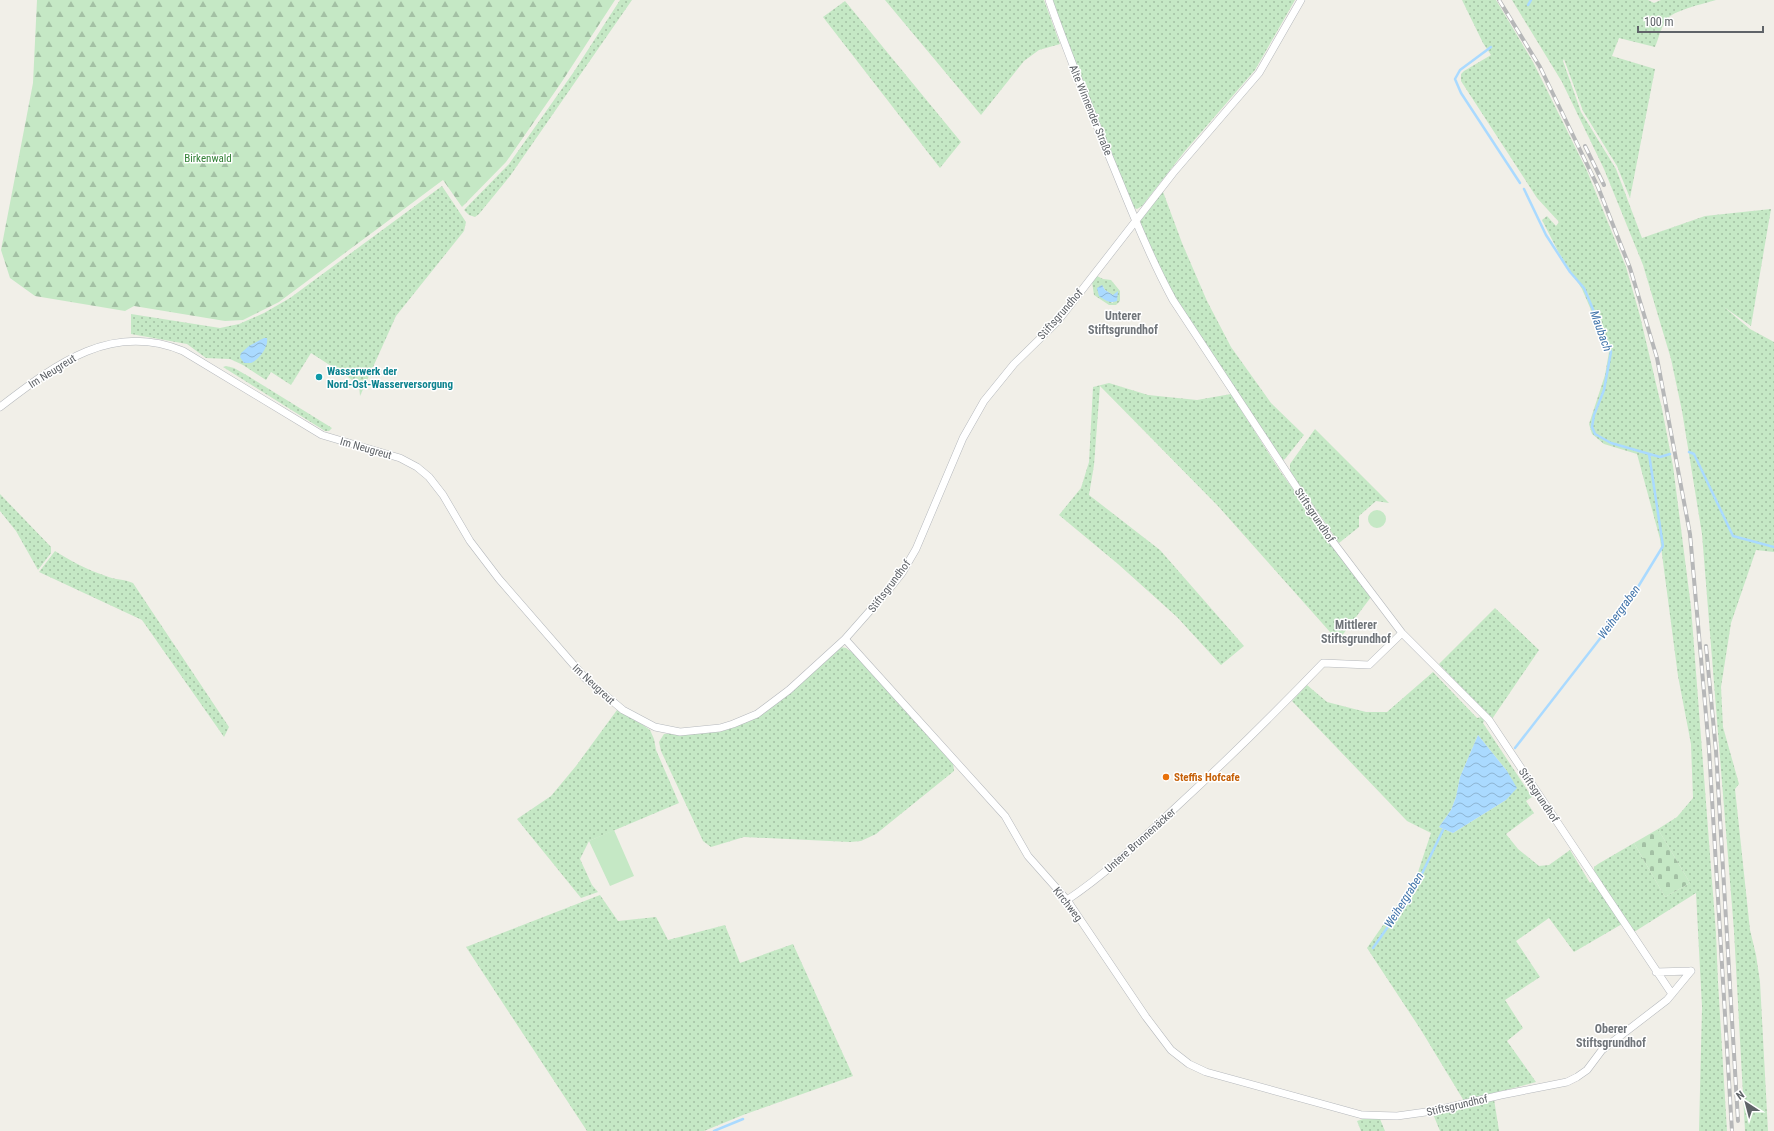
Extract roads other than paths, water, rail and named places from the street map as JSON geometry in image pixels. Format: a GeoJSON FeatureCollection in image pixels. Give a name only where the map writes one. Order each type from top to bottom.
{"type":"FeatureCollection","features":[{"type":"Feature","properties":{"kind":"street","name":"Alte Winnender Straße"},"geometry":{"type":"LineString","coordinates":[[1048,0],[1067,52],[1136,220]]}},
{"type":"Feature","properties":{"kind":"street"},"geometry":{"type":"LineString","coordinates":[[1136,220],[1173,173],[1259,73],[1301,0]]}},
{"type":"Feature","properties":{"kind":"street","name":"Stiftsgrundhof"},"geometry":{"type":"LineString","coordinates":[[655,727],[680,732],[700,731],[720,728],[745,720],[768,706],[789,690],[845,639],[890,588],[909,561],[923,534],[963,438],[984,401],[1014,364],[1057,322],[1136,220],[1151,256],[1174,300],[1330,538],[1402,633],[1489,720],[1672,994]]}},
{"type":"Feature","properties":{"kind":"street","name":"Im Neugreut"},"geometry":{"type":"LineString","coordinates":[[0,407],[69,359],[90,349],[122,341],[166,343],[183,350],[322,435],[400,458],[417,467],[429,477],[443,495],[470,541],[499,579],[581,673],[623,710],[655,727]]}},
{"type":"Feature","properties":{"kind":"street","name":"Untere Brunnenäcker"},"geometry":{"type":"LineString","coordinates":[[1067,900],[1121,859],[1267,721],[1323,663],[1369,665],[1402,633]]}},
{"type":"Feature","properties":{"kind":"street","name":"Kirchweg"},"geometry":{"type":"LineString","coordinates":[[845,639],[1005,816],[1028,856],[1067,900],[1146,1017],[1171,1050],[1190,1064],[1206,1072],[1329,1106]]}},
{"type":"Feature","properties":{"kind":"street","name":"Stiftsgrundhof"},"geometry":{"type":"LineString","coordinates":[[1329,1106],[1362,1114],[1397,1116],[1433,1111],[1566,1082],[1587,1070],[1602,1050],[1667,1000],[1691,972],[1656,972]]}},
{"type":"Feature","properties":{"kind":"water"},"geometry":{"type":"Polygon","coordinates":[[[1102,285],[1105,290],[1113,295],[1118,291],[1117,301],[1110,302],[1099,296],[1097,288],[1102,285]]]}},
{"type":"Feature","properties":{"kind":"water"},"geometry":{"type":"Polygon","coordinates":[[[264,338],[267,338],[267,341],[265,349],[260,356],[251,363],[244,363],[240,357],[241,353],[249,346],[264,338]]]}},
{"type":"Feature","properties":{"kind":"water"},"geometry":{"type":"Polygon","coordinates":[[[1478,735],[1507,771],[1517,788],[1506,800],[1453,833],[1439,827],[1451,810],[1456,797],[1460,777],[1478,735]]]}},
{"type":"Feature","properties":{"kind":"waterway","name":"Maubach"},"geometry":{"type":"LineString","coordinates":[[1528,5],[1531,0]]}},
{"type":"Feature","properties":{"kind":"waterway","name":"Maubach"},"geometry":{"type":"LineString","coordinates":[[1491,47],[1460,70],[1455,79],[1461,93],[1520,183]]}},
{"type":"Feature","properties":{"kind":"waterway","name":"Maubach"},"geometry":{"type":"LineString","coordinates":[[1524,189],[1546,235],[1570,272],[1584,288],[1611,352],[1604,390],[1594,415],[1592,427],[1595,434],[1611,443],[1660,457],[1670,454]]}},
{"type":"Feature","properties":{"kind":"waterway","name":"Maubach"},"geometry":{"type":"LineString","coordinates":[[1689,452],[1694,454],[1733,536],[1774,547]]}},
{"type":"Feature","properties":{"kind":"waterway","name":"Weihergraben"},"geometry":{"type":"LineString","coordinates":[[1515,748],[1630,600],[1663,546],[1649,454]]}},
{"type":"Feature","properties":{"kind":"waterway","name":"Weihergraben"},"geometry":{"type":"LineString","coordinates":[[1373,948],[1415,888],[1443,830]]}},
{"type":"Feature","properties":{"kind":"waterway"},"geometry":{"type":"LineString","coordinates":[[714,1131],[743,1119]]}},
{"type":"Feature","properties":{"kind":"railway"},"geometry":{"type":"LineString","coordinates":[[1499,0],[1540,67],[1598,187],[1630,268],[1657,358],[1690,534],[1709,749],[1732,1131]]}},
{"type":"Feature","properties":{"kind":"railway"},"geometry":{"type":"LineString","coordinates":[[1585,146],[1604,185]]}},
{"type":"Feature","properties":{"kind":"railway"},"geometry":{"type":"LineString","coordinates":[[1706,646],[1716,751],[1738,1121]]}},
{"type":"Feature","properties":{"kind":"place","name":"Wasserwerk der Nord-Ost-Wasserversorgung"},"geometry":{"type":"Point","coordinates":[319,377]}},
{"type":"Feature","properties":{"kind":"place","name":"Steffis Hofcafe"},"geometry":{"type":"Point","coordinates":[1166,777]}},
{"type":"Feature","properties":{"kind":"district","name":"Unterer Stiftsgrundhof"},"geometry":{"type":"Point","coordinates":[1123,323]}},
{"type":"Feature","properties":{"kind":"district","name":"Mittlerer Stiftsgrundhof"},"geometry":{"type":"Point","coordinates":[1356,632]}},
{"type":"Feature","properties":{"kind":"district","name":"Oberer Stiftsgrundhof"},"geometry":{"type":"Point","coordinates":[1611,1036]}},
{"type":"Feature","properties":{"kind":"park label","name":"Birkenwald"},"geometry":{"type":"Point","coordinates":[208,158]}}]}
